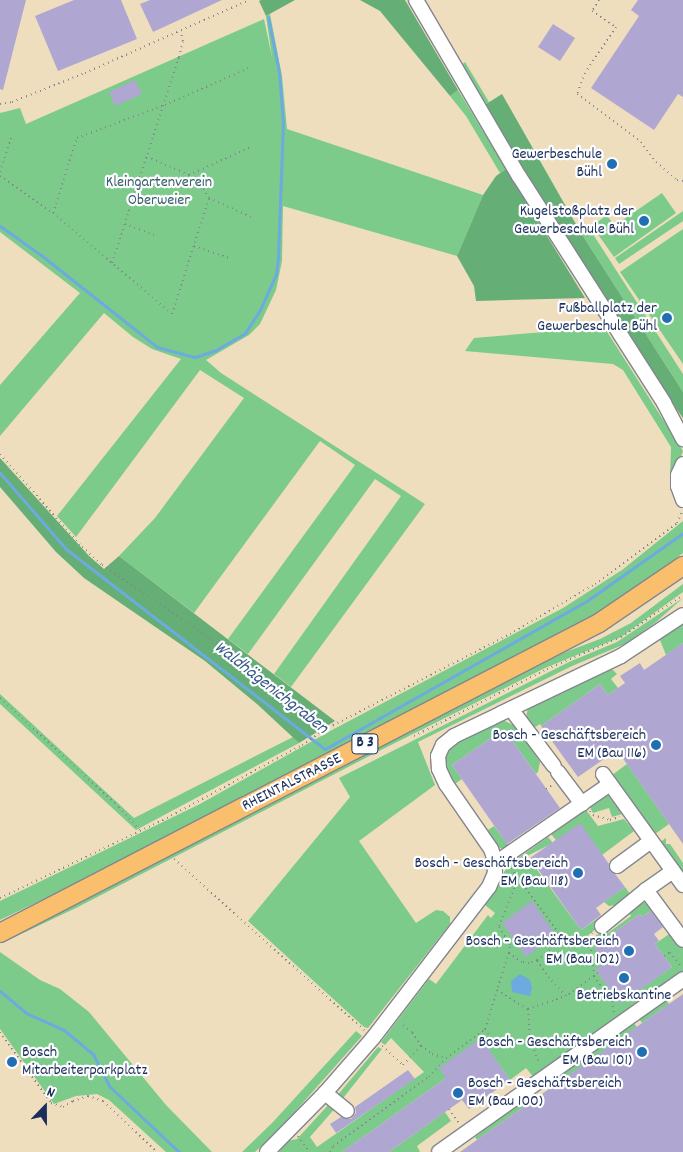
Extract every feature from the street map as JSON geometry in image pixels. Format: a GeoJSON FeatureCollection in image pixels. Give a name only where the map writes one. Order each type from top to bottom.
{"type":"FeatureCollection","features":[{"type":"Feature","properties":{"kind":"main road","name":"RHEINTALSTRASSE"},"geometry":{"type":"LineString","coordinates":[[0,933],[599,623],[683,566]]}},
{"type":"Feature","properties":{"kind":"street"},"geometry":{"type":"LineString","coordinates":[[416,0],[524,184],[664,403],[683,439]]}},
{"type":"Feature","properties":{"kind":"street"},"geometry":{"type":"LineString","coordinates":[[664,403],[683,424]]}},
{"type":"Feature","properties":{"kind":"street"},"geometry":{"type":"LineString","coordinates":[[683,464],[678,475],[678,486],[683,500]]}},
{"type":"Feature","properties":{"kind":"street"},"geometry":{"type":"LineString","coordinates":[[499,861],[446,784],[439,769],[438,756],[443,745],[454,736],[621,656],[683,615]]}},
{"type":"Feature","properties":{"kind":"street"},"geometry":{"type":"LineString","coordinates":[[511,709],[582,803]]}},
{"type":"Feature","properties":{"kind":"street"},"geometry":{"type":"LineString","coordinates":[[267,1152],[325,1093],[373,1038],[488,887],[499,861],[582,803],[607,779],[683,886]]}},
{"type":"Feature","properties":{"kind":"street"},"geometry":{"type":"LineString","coordinates":[[617,866],[651,841]]}},
{"type":"Feature","properties":{"kind":"street"},"geometry":{"type":"LineString","coordinates":[[602,926],[646,890],[673,871]]}},
{"type":"Feature","properties":{"kind":"street"},"geometry":{"type":"LineString","coordinates":[[646,890],[683,940]]}},
{"type":"Feature","properties":{"kind":"street"},"geometry":{"type":"LineString","coordinates":[[439,1152],[683,979]]}},
{"type":"Feature","properties":{"kind":"street"},"geometry":{"type":"LineString","coordinates":[[325,1093],[347,1111]]}},
{"type":"Feature","properties":{"kind":"path"},"geometry":{"type":"LineString","coordinates":[[0,104],[12,102],[181,32],[250,0]]}},
{"type":"Feature","properties":{"kind":"path"},"geometry":{"type":"LineString","coordinates":[[599,0],[592,10],[616,27],[585,73],[577,94],[641,142],[656,162],[677,180],[683,181]]}},
{"type":"Feature","properties":{"kind":"path"},"geometry":{"type":"LineString","coordinates":[[112,264],[165,105],[183,41],[181,32]]}},
{"type":"Feature","properties":{"kind":"path"},"geometry":{"type":"LineString","coordinates":[[53,212],[77,138],[165,105],[249,68]]}},
{"type":"Feature","properties":{"kind":"path"},"geometry":{"type":"LineString","coordinates":[[0,172],[12,135]]}},
{"type":"Feature","properties":{"kind":"path"},"geometry":{"type":"LineString","coordinates":[[190,175],[251,148]]}},
{"type":"Feature","properties":{"kind":"path"},"geometry":{"type":"LineString","coordinates":[[148,157],[190,175],[201,184],[209,198],[251,217]]}},
{"type":"Feature","properties":{"kind":"path"},"geometry":{"type":"LineString","coordinates":[[0,176],[53,212],[172,314],[209,198]]}},
{"type":"Feature","properties":{"kind":"path"},"geometry":{"type":"LineString","coordinates":[[125,224],[154,235]]}},
{"type":"Feature","properties":{"kind":"path"},"geometry":{"type":"LineString","coordinates":[[194,246],[232,259]]}},
{"type":"Feature","properties":{"kind":"path"},"geometry":{"type":"LineString","coordinates":[[0,454],[82,547],[102,565],[212,640],[324,730]]}},
{"type":"Feature","properties":{"kind":"path"},"geometry":{"type":"LineString","coordinates":[[0,898],[141,830],[302,744],[324,730],[510,634],[595,584],[678,523],[683,509]]}},
{"type":"Feature","properties":{"kind":"path"},"geometry":{"type":"LineString","coordinates":[[406,740],[555,666],[621,637],[683,595]]}},
{"type":"Feature","properties":{"kind":"path"},"geometry":{"type":"LineString","coordinates":[[0,698],[119,807],[141,830]]}},
{"type":"Feature","properties":{"kind":"path"},"geometry":{"type":"LineString","coordinates":[[582,803],[593,815],[610,820],[632,814]]}},
{"type":"Feature","properties":{"kind":"path"},"geometry":{"type":"LineString","coordinates":[[174,859],[373,1038]]}},
{"type":"Feature","properties":{"kind":"path"},"geometry":{"type":"LineString","coordinates":[[499,861],[518,879],[563,939],[586,942],[590,950],[594,976],[612,1001],[612,1010],[621,1023]]}},
{"type":"Feature","properties":{"kind":"path"},"geometry":{"type":"LineString","coordinates":[[330,1152],[333,1146],[429,1077],[446,1058],[485,1029],[509,953],[510,945],[499,926],[518,879]]}},
{"type":"Feature","properties":{"kind":"path"},"geometry":{"type":"LineString","coordinates":[[509,953],[522,962],[529,963],[537,960],[563,939]]}},
{"type":"Feature","properties":{"kind":"path"},"geometry":{"type":"LineString","coordinates":[[664,956],[670,952],[683,969]]}},
{"type":"Feature","properties":{"kind":"path"},"geometry":{"type":"LineString","coordinates":[[537,960],[548,978],[566,996]]}},
{"type":"Feature","properties":{"kind":"path"},"geometry":{"type":"LineString","coordinates":[[528,1009],[566,996],[598,973]]}},
{"type":"Feature","properties":{"kind":"path"},"geometry":{"type":"LineString","coordinates":[[497,990],[528,1009]]}},
{"type":"Feature","properties":{"kind":"path"},"geometry":{"type":"LineString","coordinates":[[528,1009],[531,1049],[547,1076]]}},
{"type":"Feature","properties":{"kind":"path"},"geometry":{"type":"LineString","coordinates":[[391,1015],[412,1032],[421,1046],[432,1054],[446,1058]]}},
{"type":"Feature","properties":{"kind":"path"},"geometry":{"type":"LineString","coordinates":[[485,1029],[489,1034]]}},
{"type":"Feature","properties":{"kind":"path"},"geometry":{"type":"LineString","coordinates":[[0,1032],[51,1103],[63,1107],[72,1101],[88,1096],[103,1102],[157,1152]]}},
{"type":"Feature","properties":{"kind":"path"},"geometry":{"type":"LineString","coordinates":[[384,1047],[403,1065],[421,1046]]}},
{"type":"Feature","properties":{"kind":"path"},"geometry":{"type":"LineString","coordinates":[[292,1128],[310,1152]]}},
{"type":"Feature","properties":{"kind":"green space"},"geometry":{"type":"Polygon","coordinates":[[[295,0],[266,16],[259,1],[295,0]]]}},
{"type":"Feature","properties":{"kind":"green space"},"geometry":{"type":"Polygon","coordinates":[[[360,0],[405,0],[458,90],[450,96],[380,11],[360,0]]]}},
{"type":"Feature","properties":{"kind":"green space","name":"Kleingartenverein Oberweier"},"geometry":{"type":"Polygon","coordinates":[[[270,14],[282,76],[287,129],[483,195],[457,256],[283,206],[282,261],[276,290],[260,324],[249,335],[206,360],[221,373],[425,504],[291,687],[274,674],[401,496],[375,479],[248,654],[228,639],[355,465],[320,441],[194,613],[119,556],[155,518],[244,398],[200,370],[76,537],[57,516],[181,359],[152,349],[133,337],[104,313],[0,436],[0,385],[80,293],[0,232],[0,113],[20,108],[26,124],[264,19],[272,57],[266,16],[270,14]]]}},
{"type":"Feature","properties":{"kind":"green space"},"geometry":{"type":"Polygon","coordinates":[[[465,62],[489,102],[483,106],[459,67],[465,62]]]}},
{"type":"Feature","properties":{"kind":"green space"},"geometry":{"type":"Polygon","coordinates":[[[458,90],[506,169],[500,173],[466,116],[450,96],[458,90]]]}},
{"type":"Feature","properties":{"kind":"green space"},"geometry":{"type":"Polygon","coordinates":[[[502,94],[581,233],[683,392],[683,418],[641,360],[483,106],[502,94]]]}},
{"type":"Feature","properties":{"kind":"green space"},"geometry":{"type":"Polygon","coordinates":[[[506,169],[585,298],[476,301],[474,286],[457,256],[483,195],[496,176],[506,169]]]}},
{"type":"Feature","properties":{"kind":"green space","name":"Kugelstoßplatz der Gewerbeschule Bühl"},"geometry":{"type":"Polygon","coordinates":[[[662,193],[676,213],[614,257],[592,226],[607,215],[614,226],[662,193]]]}},
{"type":"Feature","properties":{"kind":"green space"},"geometry":{"type":"Polygon","coordinates":[[[683,211],[683,221],[619,264],[615,258],[683,211]]]}},
{"type":"Feature","properties":{"kind":"green space"},"geometry":{"type":"Polygon","coordinates":[[[589,228],[683,374],[683,392],[581,233],[589,228]]]}},
{"type":"Feature","properties":{"kind":"green space","name":"Fußballplatz der Gewerbeschule Bühl"},"geometry":{"type":"Polygon","coordinates":[[[683,229],[683,364],[620,272],[683,229]]]}},
{"type":"Feature","properties":{"kind":"green space"},"geometry":{"type":"Polygon","coordinates":[[[604,327],[683,451],[673,478],[673,486],[670,479],[671,447],[623,370],[613,364],[465,351],[474,338],[604,327]]]}},
{"type":"Feature","properties":{"kind":"green space"},"geometry":{"type":"Polygon","coordinates":[[[0,458],[89,556],[104,569],[119,556],[335,721],[299,743],[257,704],[205,661],[84,578],[56,552],[0,487],[0,458]]]}},
{"type":"Feature","properties":{"kind":"green space"},"geometry":{"type":"Polygon","coordinates":[[[683,521],[683,553],[645,582],[573,629],[191,828],[0,920],[0,901],[200,804],[332,730],[563,608],[622,570],[683,521]]]}},
{"type":"Feature","properties":{"kind":"green space"},"geometry":{"type":"Polygon","coordinates":[[[683,584],[683,592],[621,637],[545,668],[379,751],[76,908],[0,944],[33,924],[555,656],[600,639],[631,623],[683,584]]]}},
{"type":"Feature","properties":{"kind":"green space"},"geometry":{"type":"Polygon","coordinates":[[[683,598],[655,623],[625,644],[572,666],[418,742],[435,785],[359,841],[416,923],[436,910],[443,911],[450,917],[450,924],[368,1028],[364,1027],[248,921],[350,797],[339,778],[569,662],[617,642],[683,598]]]}},
{"type":"Feature","properties":{"kind":"green space"},"geometry":{"type":"Polygon","coordinates":[[[683,621],[683,643],[666,655],[660,640],[683,621]]]}},
{"type":"Feature","properties":{"kind":"green space"},"geometry":{"type":"Polygon","coordinates":[[[611,668],[617,674],[611,679],[618,688],[608,695],[600,684],[541,726],[540,724],[532,729],[526,718],[528,707],[611,668]]]}},
{"type":"Feature","properties":{"kind":"green space"},"geometry":{"type":"Polygon","coordinates":[[[0,694],[134,818],[293,737],[299,743],[136,830],[0,704],[0,694]]]}},
{"type":"Feature","properties":{"kind":"green space"},"geometry":{"type":"Polygon","coordinates":[[[503,720],[515,726],[540,762],[538,772],[536,774],[504,729],[452,765],[462,779],[452,786],[443,761],[452,744],[503,720]]]}},
{"type":"Feature","properties":{"kind":"green space"},"geometry":{"type":"Polygon","coordinates":[[[627,764],[669,824],[651,837],[608,778],[627,764]]]}},
{"type":"Feature","properties":{"kind":"green space"},"geometry":{"type":"Polygon","coordinates":[[[608,795],[622,814],[612,817],[609,808],[593,813],[590,807],[608,795]]]}},
{"type":"Feature","properties":{"kind":"green space"},"geometry":{"type":"Polygon","coordinates":[[[586,810],[598,826],[624,819],[634,831],[602,855],[556,840],[551,834],[586,810]]]}},
{"type":"Feature","properties":{"kind":"green space"},"geometry":{"type":"Polygon","coordinates":[[[494,826],[509,846],[505,849],[496,847],[485,832],[494,826]]]}},
{"type":"Feature","properties":{"kind":"green space"},"geometry":{"type":"Polygon","coordinates":[[[548,837],[553,843],[527,856],[581,930],[601,916],[604,920],[602,924],[586,937],[589,941],[605,929],[608,933],[631,916],[629,913],[642,903],[650,902],[654,909],[642,917],[640,914],[594,946],[605,963],[596,970],[620,1003],[672,967],[655,944],[672,932],[683,948],[683,972],[535,1079],[526,1068],[510,1080],[481,1039],[446,1078],[342,1152],[279,1152],[287,1141],[297,1139],[330,1103],[337,1106],[310,1137],[317,1147],[424,1072],[391,1038],[385,1045],[381,1042],[429,979],[436,984],[488,915],[491,918],[495,913],[485,905],[510,864],[548,837]]]}},
{"type":"Feature","properties":{"kind":"green space"},"geometry":{"type":"Polygon","coordinates":[[[666,838],[666,844],[670,844],[683,863],[683,876],[656,845],[666,838]]]}},
{"type":"Feature","properties":{"kind":"green space"},"geometry":{"type":"Polygon","coordinates":[[[625,887],[630,894],[615,905],[609,906],[604,902],[625,887]]]}},
{"type":"Feature","properties":{"kind":"green space"},"geometry":{"type":"Polygon","coordinates":[[[0,952],[40,980],[60,989],[89,1012],[166,1105],[212,1152],[166,1152],[109,1100],[97,1094],[76,1096],[54,1104],[0,1029],[0,952]]]}},
{"type":"Feature","properties":{"kind":"green space"},"geometry":{"type":"Polygon","coordinates":[[[665,998],[669,1004],[642,1023],[638,1017],[665,998]]]}},
{"type":"Feature","properties":{"kind":"green space"},"geometry":{"type":"Polygon","coordinates":[[[632,1021],[637,1027],[565,1078],[561,1071],[632,1021]]]}},
{"type":"Feature","properties":{"kind":"green space"},"geometry":{"type":"Polygon","coordinates":[[[356,1031],[362,1036],[277,1132],[255,1152],[242,1152],[273,1122],[356,1031]]]}},
{"type":"Feature","properties":{"kind":"green space"},"geometry":{"type":"Polygon","coordinates":[[[378,1047],[382,1049],[340,1102],[336,1097],[378,1047]]]}},
{"type":"Feature","properties":{"kind":"green space"},"geometry":{"type":"Polygon","coordinates":[[[532,1091],[536,1098],[477,1140],[475,1137],[483,1131],[482,1127],[532,1091]]]}},
{"type":"Feature","properties":{"kind":"green space"},"geometry":{"type":"Polygon","coordinates":[[[445,1112],[451,1121],[417,1146],[420,1152],[389,1152],[445,1112]]]}},
{"type":"Feature","properties":{"kind":"water"},"geometry":{"type":"Polygon","coordinates":[[[520,974],[530,980],[532,988],[530,996],[512,992],[511,981],[520,974]]]}},
{"type":"Feature","properties":{"kind":"building"},"geometry":{"type":"Polygon","coordinates":[[[0,0],[26,0],[3,90],[0,89],[0,0]]]}},
{"type":"Feature","properties":{"kind":"building"},"geometry":{"type":"Polygon","coordinates":[[[74,0],[121,0],[137,39],[58,71],[35,16],[74,0]]]}},
{"type":"Feature","properties":{"kind":"building"},"geometry":{"type":"Polygon","coordinates":[[[150,0],[222,0],[153,32],[140,4],[150,0]]]}},
{"type":"Feature","properties":{"kind":"building"},"geometry":{"type":"Polygon","coordinates":[[[638,0],[683,0],[683,97],[678,94],[654,130],[591,88],[639,16],[631,10],[638,0]]]}},
{"type":"Feature","properties":{"kind":"building"},"geometry":{"type":"Polygon","coordinates":[[[553,24],[575,38],[560,61],[538,47],[553,24]]]}},
{"type":"Feature","properties":{"kind":"building"},"geometry":{"type":"Polygon","coordinates":[[[135,80],[142,94],[115,106],[109,92],[135,80]]]}},
{"type":"Feature","properties":{"kind":"building","name":"Bosch - Geschäftsbereich EM (Bau 116)"},"geometry":{"type":"Polygon","coordinates":[[[683,643],[683,844],[617,750],[578,777],[541,726],[600,684],[608,695],[625,683],[620,676],[640,663],[644,670],[683,643]]]}},
{"type":"Feature","properties":{"kind":"building"},"geometry":{"type":"Polygon","coordinates":[[[504,729],[560,808],[507,844],[452,765],[504,729]]]}},
{"type":"Feature","properties":{"kind":"building","name":"Bosch - Geschäftsbereich EM (Bau 118)"},"geometry":{"type":"Polygon","coordinates":[[[580,823],[609,864],[610,871],[616,875],[625,887],[596,908],[601,915],[581,930],[530,858],[580,823]]]}},
{"type":"Feature","properties":{"kind":"building"},"geometry":{"type":"Polygon","coordinates":[[[532,901],[556,935],[526,957],[502,923],[532,901]]]}},
{"type":"Feature","properties":{"kind":"building","name":"Bosch - Geschäftsbereich EM (Bau 102)"},"geometry":{"type":"Polygon","coordinates":[[[651,911],[663,927],[654,934],[659,941],[655,944],[672,967],[620,1004],[595,969],[605,963],[594,946],[640,914],[642,917],[651,911]]]}},
{"type":"Feature","properties":{"kind":"building","name":"Bosch - Geschäftsbereich EM (Bau 101)"},"geometry":{"type":"Polygon","coordinates":[[[683,994],[683,1152],[460,1152],[474,1142],[683,994]]]}},
{"type":"Feature","properties":{"kind":"building","name":"Bosch - Geschäftsbereich EM (Bau 100)"},"geometry":{"type":"Polygon","coordinates":[[[481,1038],[510,1080],[469,1109],[462,1100],[389,1152],[342,1152],[446,1078],[439,1068],[481,1038]]]}},
{"type":"Feature","properties":{"kind":"building"},"geometry":{"type":"Polygon","coordinates":[[[408,1070],[415,1079],[336,1133],[330,1124],[341,1117],[351,1119],[356,1113],[355,1107],[408,1070]]]}},
{"type":"Feature","properties":{"kind":"waterway"},"geometry":{"type":"LineString","coordinates":[[0,226],[41,255],[157,347],[195,357],[216,350],[245,333],[260,310],[276,274],[278,258],[283,124],[279,72],[268,17]]}},
{"type":"Feature","properties":{"kind":"waterway","name":"Waldhägenichgraben"},"geometry":{"type":"LineString","coordinates":[[0,473],[66,549],[325,749],[588,600],[683,533]]}},
{"type":"Feature","properties":{"kind":"waterway"},"geometry":{"type":"LineString","coordinates":[[0,991],[26,1013],[64,1030],[93,1054],[109,1086],[179,1152]]}},
{"type":"Feature","properties":{"kind":"place","name":"Gewerbeschule Bühl"},"geometry":{"type":"Point","coordinates":[612,164]}},
{"type":"Feature","properties":{"kind":"place","name":"Kugelstoßplatz der Gewerbeschule Bühl"},"geometry":{"type":"Point","coordinates":[644,221]}},
{"type":"Feature","properties":{"kind":"place","name":"Fußballplatz der Gewerbeschule Bühl"},"geometry":{"type":"Point","coordinates":[667,318]}},
{"type":"Feature","properties":{"kind":"place","name":"Bosch - Geschäftsbereich EM (Bau 116)"},"geometry":{"type":"Point","coordinates":[656,745]}},
{"type":"Feature","properties":{"kind":"place","name":"Bosch - Geschäftsbereich EM (Bau 118)"},"geometry":{"type":"Point","coordinates":[578,873]}},
{"type":"Feature","properties":{"kind":"place","name":"Bosch - Geschäftsbereich EM (Bau 102)"},"geometry":{"type":"Point","coordinates":[629,951]}},
{"type":"Feature","properties":{"kind":"place","name":"Betriebskantine"},"geometry":{"type":"Point","coordinates":[624,978]}},
{"type":"Feature","properties":{"kind":"place","name":"Bosch - Geschäftsbereich EM (Bau 101)"},"geometry":{"type":"Point","coordinates":[642,1052]}},
{"type":"Feature","properties":{"kind":"place","name":"Bosch Mitarbeiterparkplatz"},"geometry":{"type":"Point","coordinates":[12,1062]}},
{"type":"Feature","properties":{"kind":"place","name":"Bosch - Geschäftsbereich EM (Bau 100)"},"geometry":{"type":"Point","coordinates":[458,1093]}}]}
